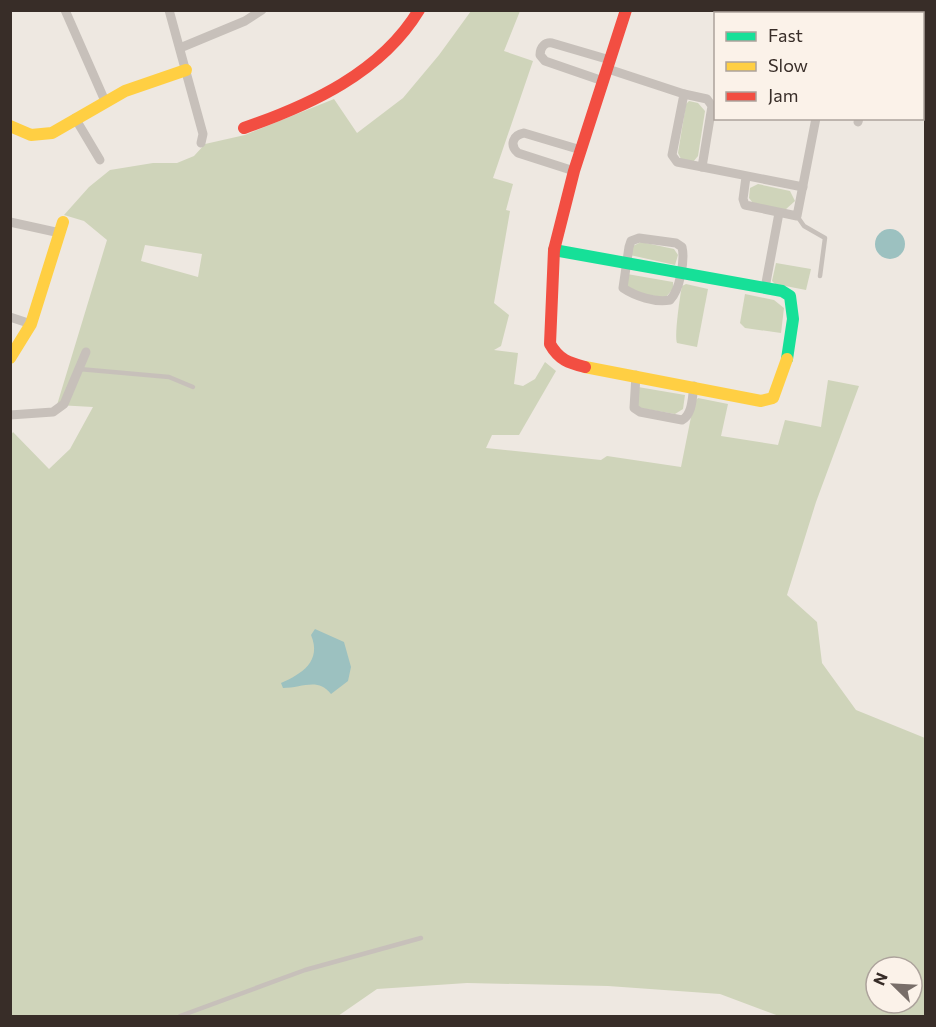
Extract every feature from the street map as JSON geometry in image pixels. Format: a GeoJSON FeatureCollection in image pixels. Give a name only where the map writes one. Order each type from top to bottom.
{"type":"FeatureCollection","features":[{"type":"Feature","properties":{"kind":"street"},"geometry":{"type":"LineString","coordinates":[[65,10],[105,101]]}},
{"type":"Feature","properties":{"kind":"street"},"geometry":{"type":"LineString","coordinates":[[169,10],[203,134],[201,143]]}},
{"type":"Feature","properties":{"kind":"street"},"geometry":{"type":"LineString","coordinates":[[180,48],[245,21],[262,10]]}},
{"type":"Feature","properties":{"kind":"street"},"geometry":{"type":"LineString","coordinates":[[244,128],[327,96],[365,68],[411,23],[419,10]]}},
{"type":"Feature","properties":{"kind":"street"},"geometry":{"type":"LineString","coordinates":[[554,250],[782,291],[790,297],[794,316],[780,387],[773,398],[761,401],[567,363],[555,353],[550,344],[554,250],[574,171],[626,10]]}},
{"type":"Feature","properties":{"kind":"street"},"geometry":{"type":"LineString","coordinates":[[603,81],[545,61],[540,55],[541,49],[546,43],[552,42],[684,94],[708,99],[712,106],[702,167]]}},
{"type":"Feature","properties":{"kind":"street"},"geometry":{"type":"LineString","coordinates":[[10,126],[29,136],[47,135],[105,101],[153,79],[186,70]]}},
{"type":"Feature","properties":{"kind":"street"},"geometry":{"type":"LineString","coordinates":[[684,94],[672,154],[677,162],[803,187]]}},
{"type":"Feature","properties":{"kind":"street"},"geometry":{"type":"LineString","coordinates":[[75,118],[100,160]]}},
{"type":"Feature","properties":{"kind":"street"},"geometry":{"type":"LineString","coordinates":[[746,177],[743,198],[745,206],[797,216],[816,120]]}},
{"type":"Feature","properties":{"kind":"street"},"geometry":{"type":"LineString","coordinates":[[574,171],[518,153],[513,146],[513,140],[517,135],[524,133],[581,150]]}},
{"type":"Feature","properties":{"kind":"street"},"geometry":{"type":"LineString","coordinates":[[765,288],[779,213]]}},
{"type":"Feature","properties":{"kind":"street"},"geometry":{"type":"LineString","coordinates":[[10,222],[62,227],[31,324],[10,358]]}},
{"type":"Feature","properties":{"kind":"street"},"geometry":{"type":"LineString","coordinates":[[634,239],[676,243],[683,249],[680,273],[674,295],[670,300],[662,301],[633,295],[623,288],[629,247],[634,239]]}},
{"type":"Feature","properties":{"kind":"street"},"geometry":{"type":"LineString","coordinates":[[10,318],[31,324]]}},
{"type":"Feature","properties":{"kind":"street"},"geometry":{"type":"LineString","coordinates":[[10,415],[53,412],[64,404],[86,352]]}},
{"type":"Feature","properties":{"kind":"street"},"geometry":{"type":"LineString","coordinates":[[636,375],[634,408],[640,412],[682,420],[689,411],[693,386]]}},
{"type":"Feature","properties":{"kind":"lane"},"geometry":{"type":"LineString","coordinates":[[797,216],[804,226],[825,238],[820,276]]}},
{"type":"Feature","properties":{"kind":"lane"},"geometry":{"type":"LineString","coordinates":[[79,369],[169,377],[193,387]]}},
{"type":"Feature","properties":{"kind":"lane"},"geometry":{"type":"LineString","coordinates":[[180,1017],[305,970],[421,938]]}},
{"type":"Feature","properties":{"kind":"green space"},"geometry":{"type":"Polygon","coordinates":[[[471,11],[520,11],[504,51],[533,61],[493,178],[513,184],[506,210],[510,211],[494,303],[509,315],[501,346],[494,350],[518,353],[514,384],[523,386],[535,379],[545,362],[556,371],[519,435],[492,435],[486,448],[601,460],[607,456],[681,467],[694,402],[698,398],[728,404],[721,436],[778,445],[785,420],[821,427],[828,380],[859,386],[816,502],[787,595],[817,622],[822,663],[856,710],[925,738],[925,1016],[779,1016],[720,994],[608,986],[467,983],[377,989],[338,1016],[11,1016],[11,435],[13,432],[49,469],[70,449],[93,407],[57,405],[107,240],[84,221],[64,215],[89,187],[110,170],[153,163],[177,163],[194,156],[205,144],[245,135],[334,99],[357,133],[403,98],[439,55],[471,11]],[[145,245],[141,261],[198,277],[202,254],[145,245]]]}},
{"type":"Feature","properties":{"kind":"green space"},"geometry":{"type":"Polygon","coordinates":[[[689,101],[698,103],[705,111],[698,156],[693,162],[681,159],[678,153],[686,104],[689,101]]]}},
{"type":"Feature","properties":{"kind":"green space"},"geometry":{"type":"Polygon","coordinates":[[[758,184],[790,191],[795,201],[785,210],[753,203],[749,198],[750,188],[758,184]]]}},
{"type":"Feature","properties":{"kind":"green space"},"geometry":{"type":"Polygon","coordinates":[[[641,242],[674,249],[678,255],[675,265],[630,255],[633,246],[641,242]]]}},
{"type":"Feature","properties":{"kind":"green space"},"geometry":{"type":"Polygon","coordinates":[[[776,263],[811,269],[806,290],[775,284],[772,281],[776,263]]]}},
{"type":"Feature","properties":{"kind":"green space"},"geometry":{"type":"Polygon","coordinates":[[[627,274],[673,282],[673,289],[665,298],[633,292],[627,288],[627,274]]]}},
{"type":"Feature","properties":{"kind":"green space"},"geometry":{"type":"Polygon","coordinates":[[[686,284],[708,289],[697,347],[677,343],[676,339],[681,291],[682,286],[686,284]]]}},
{"type":"Feature","properties":{"kind":"green space"},"geometry":{"type":"Polygon","coordinates":[[[745,294],[774,300],[784,308],[781,333],[745,328],[740,323],[745,294]]]}},
{"type":"Feature","properties":{"kind":"green space"},"geometry":{"type":"Polygon","coordinates":[[[638,387],[685,395],[683,409],[675,414],[640,408],[636,405],[638,387]]]}},
{"type":"Feature","properties":{"kind":"water"},"geometry":{"type":"Polygon","coordinates":[[[890,229],[901,233],[905,244],[901,255],[890,259],[879,255],[875,244],[879,233],[890,229]]]}},
{"type":"Feature","properties":{"kind":"water"},"geometry":{"type":"Polygon","coordinates":[[[315,629],[344,642],[351,667],[348,681],[331,694],[321,686],[315,685],[283,688],[281,683],[303,671],[312,659],[314,644],[311,635],[315,629]]]}},
{"type":"Feature","properties":{"kind":"traffic: fast"},"geometry":{"type":"LineString","coordinates":[[554,250],[782,291],[790,296],[793,319],[787,359]]}},
{"type":"Feature","properties":{"kind":"traffic: slow"},"geometry":{"type":"LineString","coordinates":[[10,126],[31,135],[52,133],[125,91],[186,70]]}},
{"type":"Feature","properties":{"kind":"traffic: slow"},"geometry":{"type":"LineString","coordinates":[[10,358],[31,324],[63,222]]}},
{"type":"Feature","properties":{"kind":"traffic: slow"},"geometry":{"type":"LineString","coordinates":[[585,367],[761,401],[773,398],[787,359]]}},
{"type":"Feature","properties":{"kind":"traffic: jam"},"geometry":{"type":"LineString","coordinates":[[244,128],[294,109],[342,84],[385,52],[419,10]]}},
{"type":"Feature","properties":{"kind":"traffic: jam"},"geometry":{"type":"LineString","coordinates":[[585,367],[565,360],[550,344],[554,250],[574,171],[626,10]]}}]}
